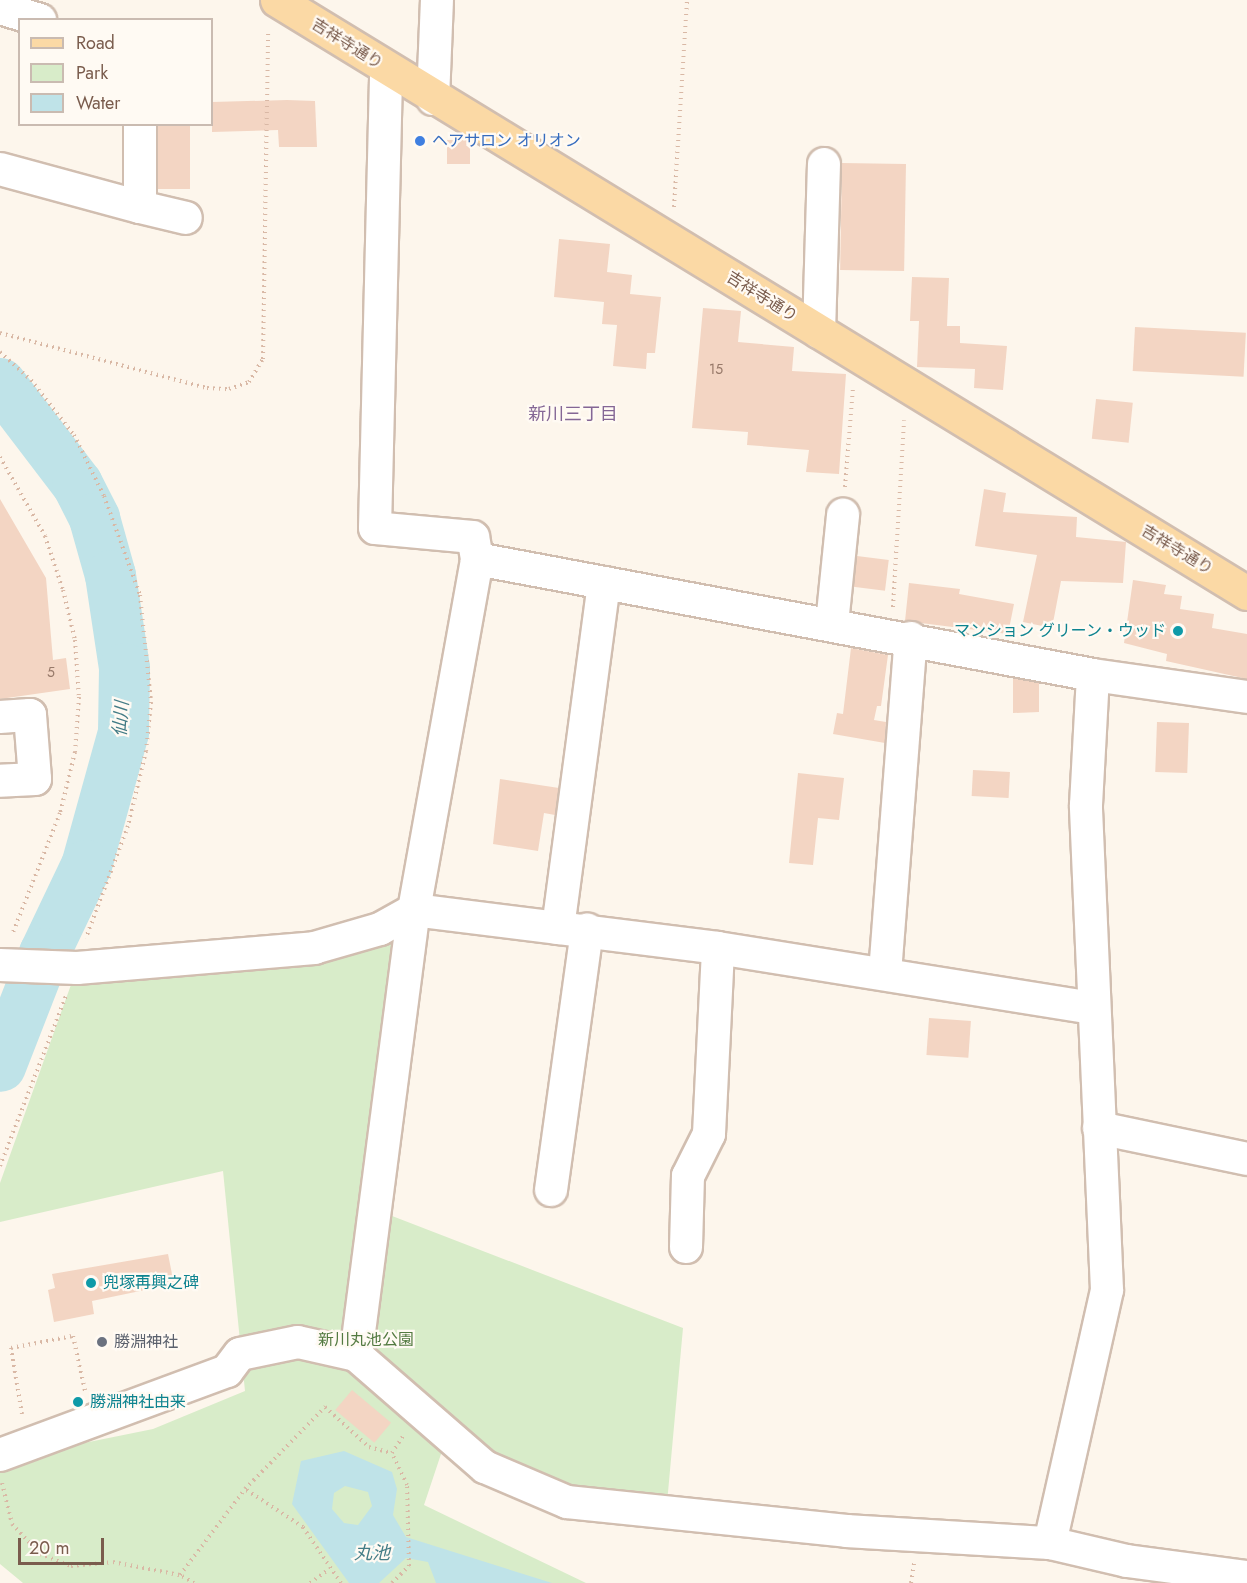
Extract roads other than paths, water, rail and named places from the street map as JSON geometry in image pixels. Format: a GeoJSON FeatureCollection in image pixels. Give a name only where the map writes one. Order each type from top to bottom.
{"type":"FeatureCollection","features":[{"type":"Feature","properties":{"kind":"main road","name":"吉祥寺通り"},"geometry":{"type":"LineString","coordinates":[[273,12],[386,68],[856,357],[1247,593]]}},
{"type":"Feature","properties":{"kind":"street"},"geometry":{"type":"LineString","coordinates":[[433,99],[437,0]]}},
{"type":"Feature","properties":{"kind":"street"},"geometry":{"type":"LineString","coordinates":[[0,8],[33,18]]}},
{"type":"Feature","properties":{"kind":"street"},"geometry":{"type":"LineString","coordinates":[[356,1355],[414,910],[477,559],[473,537],[375,528],[386,68]]}},
{"type":"Feature","properties":{"kind":"street"},"geometry":{"type":"LineString","coordinates":[[140,126],[141,207]]}},
{"type":"Feature","properties":{"kind":"street"},"geometry":{"type":"LineString","coordinates":[[819,333],[824,164]]}},
{"type":"Feature","properties":{"kind":"street"},"geometry":{"type":"LineString","coordinates":[[0,169],[186,219]]}},
{"type":"Feature","properties":{"kind":"street"},"geometry":{"type":"LineString","coordinates":[[832,624],[843,515]]}},
{"type":"Feature","properties":{"kind":"street"},"geometry":{"type":"LineString","coordinates":[[477,559],[901,636],[1093,675],[1247,697]]}},
{"type":"Feature","properties":{"kind":"street"},"geometry":{"type":"LineString","coordinates":[[551,1190],[572,928],[604,583]]}},
{"type":"Feature","properties":{"kind":"street"},"geometry":{"type":"LineString","coordinates":[[885,973],[901,636]]}},
{"type":"Feature","properties":{"kind":"street"},"geometry":{"type":"LineString","coordinates":[[1050,1543],[1107,1290],[1092,1008],[1086,805],[1093,675]]}},
{"type":"Feature","properties":{"kind":"street"},"geometry":{"type":"LineString","coordinates":[[0,717],[30,715],[35,779],[0,781]]}},
{"type":"Feature","properties":{"kind":"street"},"geometry":{"type":"LineString","coordinates":[[0,965],[77,968],[314,948],[380,929],[414,910],[718,948],[1092,1008]]}},
{"type":"Feature","properties":{"kind":"street"},"geometry":{"type":"LineString","coordinates":[[686,1247],[688,1176],[709,1134],[718,948]]}},
{"type":"Feature","properties":{"kind":"street"},"geometry":{"type":"LineString","coordinates":[[1099,1128],[1247,1159]]}},
{"type":"Feature","properties":{"kind":"street"},"geometry":{"type":"LineString","coordinates":[[13,1450],[227,1371],[240,1354],[298,1342],[356,1355],[418,1412],[485,1467],[567,1502],[846,1531],[1050,1543],[1127,1561],[1247,1577]]}},
{"type":"Feature","properties":{"kind":"water","name":"丸池"},"geometry":{"type":"Polygon","coordinates":[[[344,1451],[392,1472],[397,1489],[393,1515],[406,1537],[552,1583],[436,1583],[428,1562],[406,1558],[379,1583],[349,1583],[292,1504],[301,1461],[344,1451]],[[345,1486],[334,1493],[332,1509],[344,1523],[358,1525],[372,1506],[368,1492],[345,1486]]]}},
{"type":"Feature","properties":{"kind":"waterway","name":"仙川"},"geometry":{"type":"LineString","coordinates":[[0,383],[77,484],[94,518],[110,575],[124,668],[123,732],[86,865],[44,953],[0,1066]]}},
{"type":"Feature","properties":{"kind":"place","name":"ヘアサロン オリオン"},"geometry":{"type":"Point","coordinates":[420,141]}},
{"type":"Feature","properties":{"kind":"place","name":"マンション グリーン・ウッド"},"geometry":{"type":"Point","coordinates":[1178,631]}},
{"type":"Feature","properties":{"kind":"place","name":"兜塚再興之碑"},"geometry":{"type":"Point","coordinates":[91,1283]}},
{"type":"Feature","properties":{"kind":"place","name":"勝淵神社"},"geometry":{"type":"Point","coordinates":[102,1342]}},
{"type":"Feature","properties":{"kind":"place","name":"勝淵神社由来"},"geometry":{"type":"Point","coordinates":[78,1402]}},
{"type":"Feature","properties":{"kind":"district","name":"新川三丁目"},"geometry":{"type":"Point","coordinates":[573,414]}},
{"type":"Feature","properties":{"kind":"park label","name":"新川丸池公園"},"geometry":{"type":"Point","coordinates":[366,1340]}}]}
